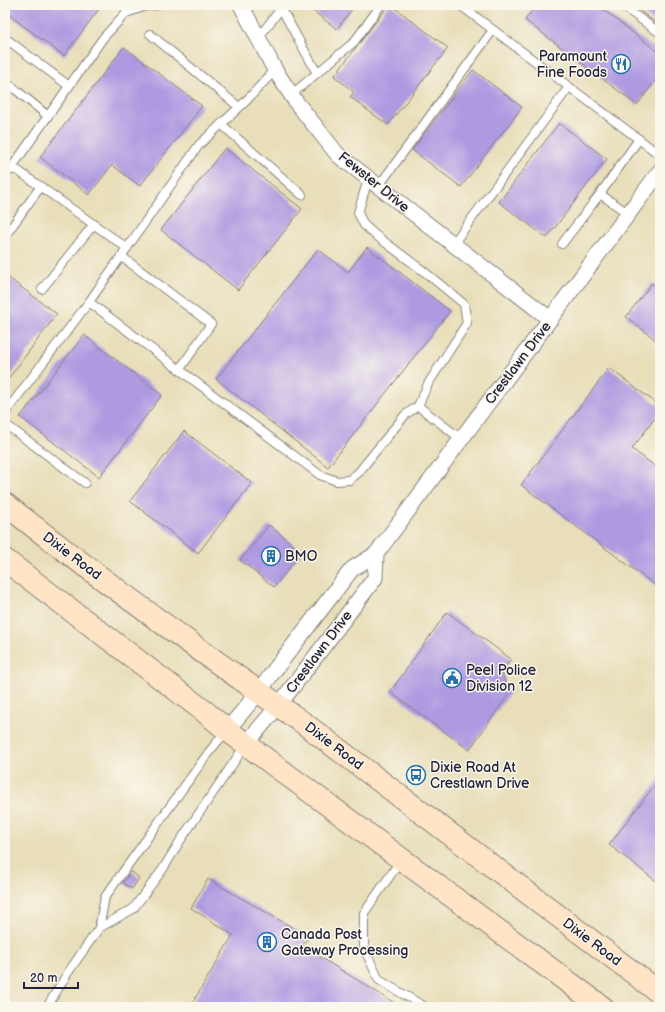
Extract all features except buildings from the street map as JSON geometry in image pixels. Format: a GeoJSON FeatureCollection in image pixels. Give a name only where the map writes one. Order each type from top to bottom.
{"type":"FeatureCollection","features":[{"type":"Feature","properties":{"kind":"main road","name":"Dixie Road"},"geometry":{"type":"LineString","coordinates":[[5,504],[61,548],[315,732],[660,993]]}},
{"type":"Feature","properties":{"kind":"main road"},"geometry":{"type":"LineString","coordinates":[[5,560],[227,730],[602,1007]]}},
{"type":"Feature","properties":{"kind":"street","name":"Fewster Drive"},"geometry":{"type":"LineString","coordinates":[[242,5],[275,70],[296,102],[338,155],[550,319]]}},
{"type":"Feature","properties":{"kind":"street","name":"Crestlawn Drive"},"geometry":{"type":"LineString","coordinates":[[227,730],[259,692],[352,569],[376,554],[660,171]]}},
{"type":"Feature","properties":{"kind":"street","name":"Crestlawn Drive"},"geometry":{"type":"LineString","coordinates":[[246,744],[278,706],[375,578],[376,554]]}},
{"type":"Feature","properties":{"kind":"lane"},"geometry":{"type":"LineString","coordinates":[[8,173],[103,38],[126,13],[146,6],[157,5]]}},
{"type":"Feature","properties":{"kind":"lane"},"geometry":{"type":"LineString","coordinates":[[291,95],[354,42],[381,5]]}},
{"type":"Feature","properties":{"kind":"lane"},"geometry":{"type":"LineString","coordinates":[[460,5],[660,155]]}},
{"type":"Feature","properties":{"kind":"lane"},"geometry":{"type":"LineString","coordinates":[[622,5],[660,33]]}},
{"type":"Feature","properties":{"kind":"lane"},"geometry":{"type":"LineString","coordinates":[[258,38],[283,7],[317,73]]}},
{"type":"Feature","properties":{"kind":"lane"},"geometry":{"type":"LineString","coordinates":[[89,302],[320,475],[337,481],[348,480],[358,473],[405,415],[418,406],[428,384],[467,323],[464,304],[374,234],[364,225],[358,214],[373,183],[493,30]]}},
{"type":"Feature","properties":{"kind":"lane"},"geometry":{"type":"LineString","coordinates":[[150,34],[240,107]]}},
{"type":"Feature","properties":{"kind":"lane"},"geometry":{"type":"LineString","coordinates":[[5,38],[69,86]]}},
{"type":"Feature","properties":{"kind":"lane"},"geometry":{"type":"LineString","coordinates":[[5,413],[89,302],[199,145],[240,107],[275,70]]}},
{"type":"Feature","properties":{"kind":"lane"},"geometry":{"type":"LineString","coordinates":[[5,82],[48,116]]}},
{"type":"Feature","properties":{"kind":"lane"},"geometry":{"type":"LineString","coordinates":[[453,244],[569,87]]}},
{"type":"Feature","properties":{"kind":"lane"},"geometry":{"type":"LineString","coordinates":[[221,124],[302,195]]}},
{"type":"Feature","properties":{"kind":"lane"},"geometry":{"type":"LineString","coordinates":[[562,244],[639,139]]}},
{"type":"Feature","properties":{"kind":"lane"},"geometry":{"type":"LineString","coordinates":[[8,173],[17,170],[127,248]]}},
{"type":"Feature","properties":{"kind":"lane"},"geometry":{"type":"LineString","coordinates":[[5,236],[41,186]]}},
{"type":"Feature","properties":{"kind":"lane"},"geometry":{"type":"LineString","coordinates":[[600,194],[629,214]]}},
{"type":"Feature","properties":{"kind":"lane"},"geometry":{"type":"LineString","coordinates":[[42,290],[94,224]]}},
{"type":"Feature","properties":{"kind":"lane"},"geometry":{"type":"LineString","coordinates":[[121,256],[211,324],[180,369]]}},
{"type":"Feature","properties":{"kind":"lane"},"geometry":{"type":"LineString","coordinates":[[418,406],[461,439]]}},
{"type":"Feature","properties":{"kind":"lane"},"geometry":{"type":"LineString","coordinates":[[5,424],[85,483]]}},
{"type":"Feature","properties":{"kind":"lane"},"geometry":{"type":"LineString","coordinates":[[47,1007],[67,974],[99,928],[105,897],[209,752],[227,730]]}},
{"type":"Feature","properties":{"kind":"lane"},"geometry":{"type":"LineString","coordinates":[[99,928],[134,909],[163,869],[180,841],[246,744]]}},
{"type":"Feature","properties":{"kind":"lane"},"geometry":{"type":"LineString","coordinates":[[401,860],[364,913],[364,948],[379,980],[425,1007]]}},
{"type":"Feature","properties":{"kind":"place","name":"Paramount Fine Foods"},"geometry":{"type":"Point","coordinates":[621,64]}},
{"type":"Feature","properties":{"kind":"place","name":"BMO"},"geometry":{"type":"Point","coordinates":[271,556]}},
{"type":"Feature","properties":{"kind":"place","name":"Peel Police Division 12"},"geometry":{"type":"Point","coordinates":[452,678]}},
{"type":"Feature","properties":{"kind":"place","name":"Dixie Road At Crestlawn Drive"},"geometry":{"type":"Point","coordinates":[416,775]}},
{"type":"Feature","properties":{"kind":"place","name":"Canada Post Gateway Processing"},"geometry":{"type":"Point","coordinates":[267,942]}}]}
